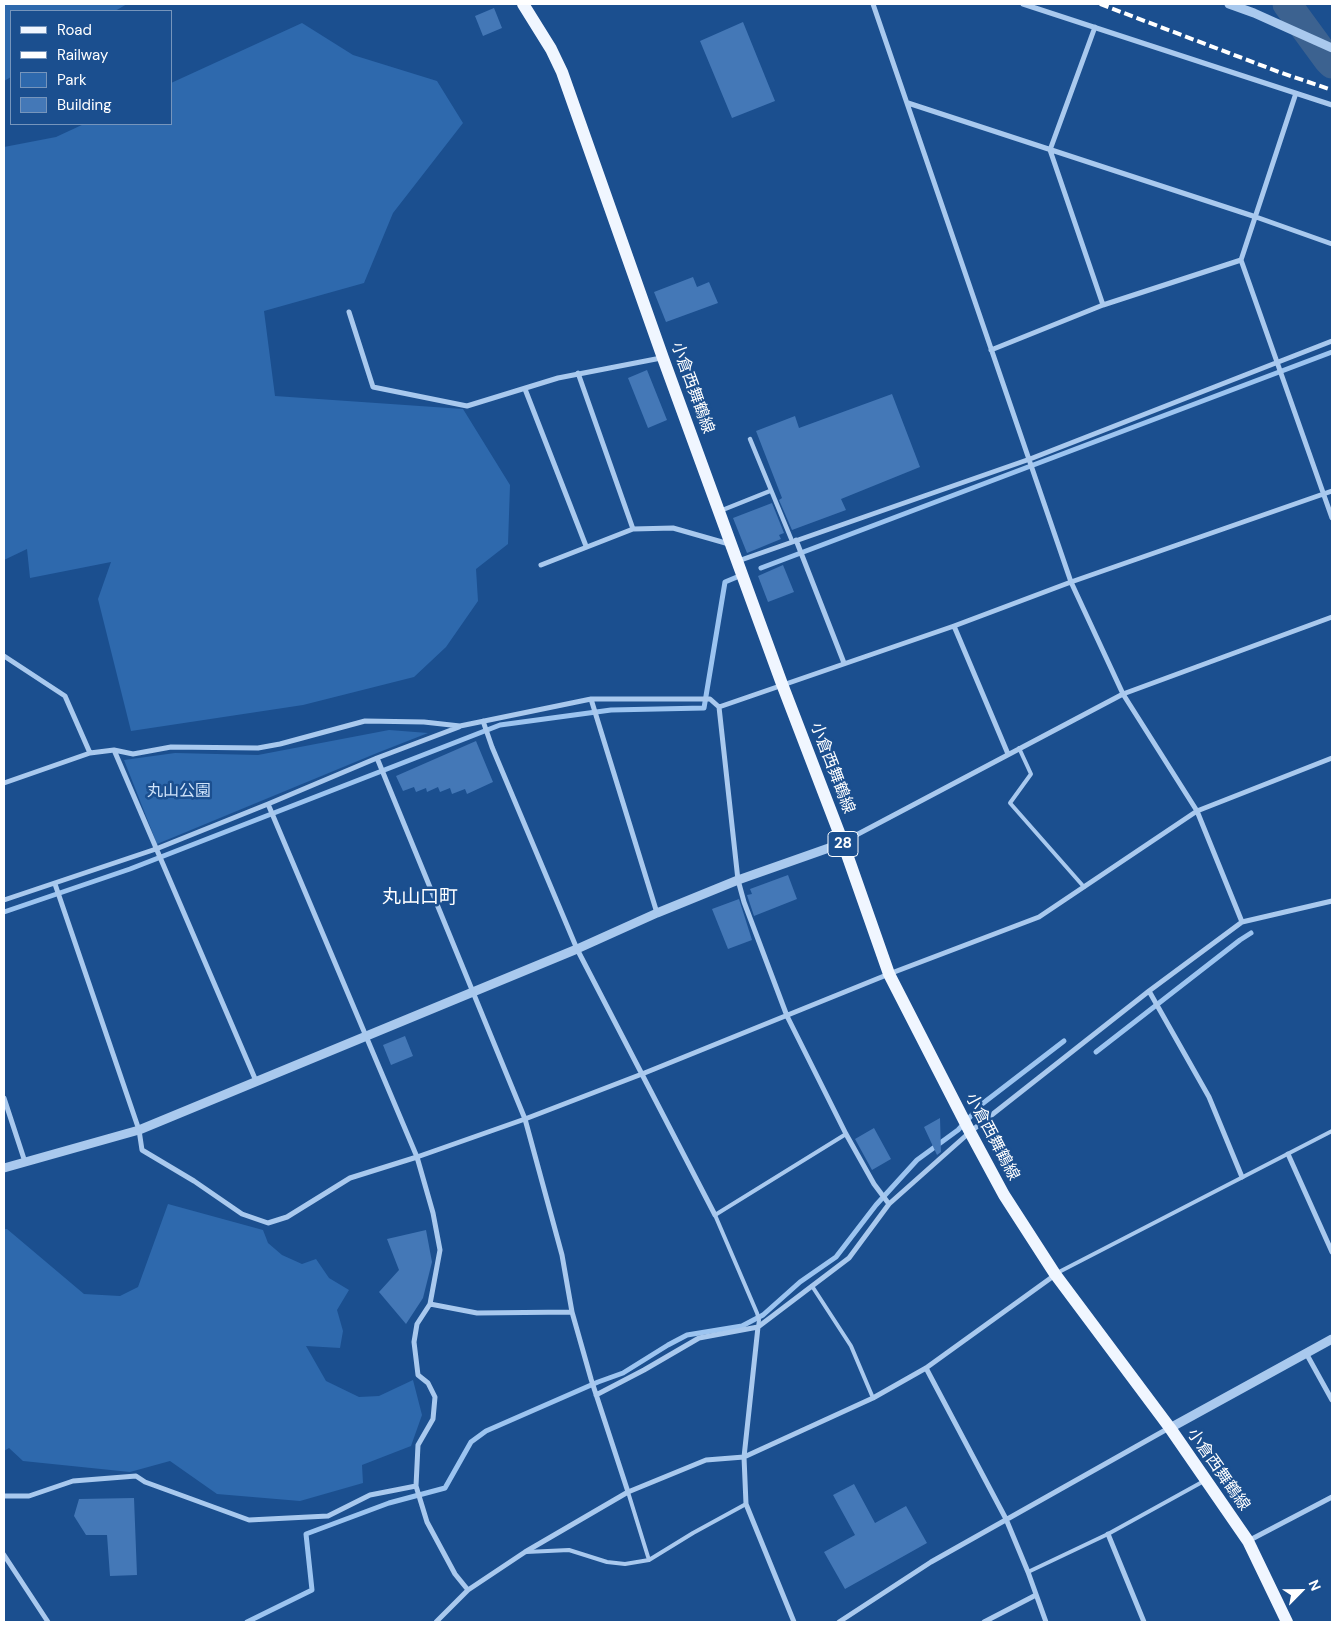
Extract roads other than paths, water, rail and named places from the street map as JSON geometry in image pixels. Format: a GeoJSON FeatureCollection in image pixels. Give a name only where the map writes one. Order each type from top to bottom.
{"type":"FeatureCollection","features":[{"type":"Feature","properties":{"kind":"main road","name":"小倉西舞鶴線"},"geometry":{"type":"LineString","coordinates":[[523,4],[551,49],[562,72],[663,358],[890,974],[1004,1195],[1056,1274],[1170,1428],[1248,1541],[1287,1622]]}},
{"type":"Feature","properties":{"kind":"street"},"geometry":{"type":"LineString","coordinates":[[873,4],[1071,582],[1123,694],[1197,811],[1242,922]]}},
{"type":"Feature","properties":{"kind":"street"},"geometry":{"type":"LineString","coordinates":[[1023,4],[1332,105]]}},
{"type":"Feature","properties":{"kind":"street"},"geometry":{"type":"LineString","coordinates":[[1229,4],[1254,13],[1332,48]]}},
{"type":"Feature","properties":{"kind":"street"},"geometry":{"type":"LineString","coordinates":[[1095,27],[1050,150],[1103,305]]}},
{"type":"Feature","properties":{"kind":"street"},"geometry":{"type":"LineString","coordinates":[[1296,93],[1241,260],[1332,518]]}},
{"type":"Feature","properties":{"kind":"street"},"geometry":{"type":"LineString","coordinates":[[908,103],[1256,217],[1332,244]]}},
{"type":"Feature","properties":{"kind":"street"},"geometry":{"type":"LineString","coordinates":[[991,350],[1103,305],[1241,260]]}},
{"type":"Feature","properties":{"kind":"street"},"geometry":{"type":"LineString","coordinates":[[349,312],[373,387],[467,406],[578,373],[663,358]]}},
{"type":"Feature","properties":{"kind":"street"},"geometry":{"type":"LineString","coordinates":[[738,561],[1030,459],[1332,341]]}},
{"type":"Feature","properties":{"kind":"street"},"geometry":{"type":"LineString","coordinates":[[578,373],[633,529]]}},
{"type":"Feature","properties":{"kind":"street"},"geometry":{"type":"LineString","coordinates":[[525,389],[586,546]]}},
{"type":"Feature","properties":{"kind":"street"},"geometry":{"type":"LineString","coordinates":[[750,439],[770,491],[803,556],[844,663]]}},
{"type":"Feature","properties":{"kind":"street"},"geometry":{"type":"LineString","coordinates":[[719,511],[770,491]]}},
{"type":"Feature","properties":{"kind":"street"},"geometry":{"type":"LineString","coordinates":[[719,707],[954,626],[1071,582],[1332,491]]}},
{"type":"Feature","properties":{"kind":"street"},"geometry":{"type":"LineString","coordinates":[[541,565],[633,529],[673,528],[732,544]]}},
{"type":"Feature","properties":{"kind":"street"},"geometry":{"type":"LineString","coordinates":[[4,1168],[139,1130],[576,949],[657,913],[738,880],[843,843],[1123,694],[1332,617]]}},
{"type":"Feature","properties":{"kind":"street"},"geometry":{"type":"LineString","coordinates":[[954,626],[1008,754]]}},
{"type":"Feature","properties":{"kind":"street"},"geometry":{"type":"LineString","coordinates":[[4,656],[65,696],[90,753]]}},
{"type":"Feature","properties":{"kind":"street"},"geometry":{"type":"LineString","coordinates":[[591,699],[657,913]]}},
{"type":"Feature","properties":{"kind":"street"},"geometry":{"type":"LineString","coordinates":[[4,900],[156,849],[376,758],[460,726],[591,699],[710,699],[719,707],[738,880],[744,902],[787,1016],[846,1134],[874,1184],[887,1202]]}},
{"type":"Feature","properties":{"kind":"street"},"geometry":{"type":"LineString","coordinates":[[4,784],[90,753],[114,750],[133,754],[171,746],[258,748],[280,744],[365,721],[424,722],[460,726]]}},
{"type":"Feature","properties":{"kind":"street"},"geometry":{"type":"LineString","coordinates":[[483,721],[576,949],[715,1215]]}},
{"type":"Feature","properties":{"kind":"street"},"geometry":{"type":"LineString","coordinates":[[114,750],[256,1081]]}},
{"type":"Feature","properties":{"kind":"street"},"geometry":{"type":"LineString","coordinates":[[376,758],[525,1120],[562,1255],[572,1312],[595,1392],[628,1492]]}},
{"type":"Feature","properties":{"kind":"street"},"geometry":{"type":"LineString","coordinates":[[55,884],[139,1130],[142,1150],[194,1180],[242,1214],[268,1223],[287,1217],[350,1178],[525,1120],[1039,916],[1197,811],[1332,758]]}},
{"type":"Feature","properties":{"kind":"street"},"geometry":{"type":"LineString","coordinates":[[268,804],[417,1157],[433,1213],[440,1250],[430,1304],[418,1324],[414,1342],[418,1375],[428,1382],[435,1397],[433,1419],[418,1445],[416,1486],[427,1522],[455,1574],[468,1590]]}},
{"type":"Feature","properties":{"kind":"street"},"geometry":{"type":"LineString","coordinates":[[595,1392],[644,1370],[699,1338],[758,1327],[849,1258],[887,1202],[970,1132],[1242,922],[1332,901]]}},
{"type":"Feature","properties":{"kind":"street"},"geometry":{"type":"LineString","coordinates":[[1149,992],[1209,1097],[1242,1176]]}},
{"type":"Feature","properties":{"kind":"street"},"geometry":{"type":"LineString","coordinates":[[4,1098],[25,1162]]}},
{"type":"Feature","properties":{"kind":"street"},"geometry":{"type":"LineString","coordinates":[[1288,1154],[1332,1252]]}},
{"type":"Feature","properties":{"kind":"street"},"geometry":{"type":"LineString","coordinates":[[436,1622],[468,1590],[525,1552],[628,1492],[706,1460],[744,1457],[873,1398],[926,1368],[1056,1274]]}},
{"type":"Feature","properties":{"kind":"street"},"geometry":{"type":"LineString","coordinates":[[430,1304],[477,1313],[572,1312]]}},
{"type":"Feature","properties":{"kind":"street"},"geometry":{"type":"LineString","coordinates":[[758,1327],[744,1457],[746,1504],[794,1622]]}},
{"type":"Feature","properties":{"kind":"street"},"geometry":{"type":"LineString","coordinates":[[840,1622],[932,1562],[1006,1519],[1332,1339]]}},
{"type":"Feature","properties":{"kind":"street"},"geometry":{"type":"LineString","coordinates":[[1306,1354],[1332,1400]]}},
{"type":"Feature","properties":{"kind":"street"},"geometry":{"type":"LineString","coordinates":[[926,1368],[1006,1519],[1046,1622]]}},
{"type":"Feature","properties":{"kind":"street"},"geometry":{"type":"LineString","coordinates":[[4,1496],[29,1496],[73,1481],[136,1476],[144,1482],[249,1520],[328,1516],[370,1495],[416,1486]]}},
{"type":"Feature","properties":{"kind":"street"},"geometry":{"type":"LineString","coordinates":[[1248,1541],[1332,1497]]}},
{"type":"Feature","properties":{"kind":"street"},"geometry":{"type":"LineString","coordinates":[[1108,1534],[1144,1622]]}},
{"type":"Feature","properties":{"kind":"street"},"geometry":{"type":"LineString","coordinates":[[4,1555],[48,1622]]}},
{"type":"Feature","properties":{"kind":"street"},"geometry":{"type":"LineString","coordinates":[[984,1622],[1036,1595]]}},
{"type":"Feature","properties":{"kind":"lane"},"geometry":{"type":"LineString","coordinates":[[1020,748],[1031,774],[1010,803],[1084,887]]}},
{"type":"Feature","properties":{"kind":"lane"},"geometry":{"type":"LineString","coordinates":[[1056,1274],[1332,1131]]}},
{"type":"Feature","properties":{"kind":"lane"},"geometry":{"type":"LineString","coordinates":[[758,1327],[757,1313],[715,1215],[846,1134]]}},
{"type":"Feature","properties":{"kind":"lane"},"geometry":{"type":"LineString","coordinates":[[812,1286],[851,1346],[873,1398]]}},
{"type":"Feature","properties":{"kind":"lane"},"geometry":{"type":"LineString","coordinates":[[1028,1572],[1108,1534],[1206,1480]]}},
{"type":"Feature","properties":{"kind":"lane"},"geometry":{"type":"LineString","coordinates":[[628,1492],[649,1560]]}},
{"type":"Feature","properties":{"kind":"lane"},"geometry":{"type":"LineString","coordinates":[[525,1552],[569,1550],[607,1562],[625,1564],[649,1560],[746,1504]]}},
{"type":"Feature","properties":{"kind":"waterway"},"geometry":{"type":"LineString","coordinates":[[1287,4],[1332,64]]}},
{"type":"Feature","properties":{"kind":"waterway"},"geometry":{"type":"LineString","coordinates":[[761,568],[1332,352]]}},
{"type":"Feature","properties":{"kind":"waterway"},"geometry":{"type":"LineString","coordinates":[[4,912],[130,869],[500,725],[611,710],[704,708],[725,582],[737,577]]}},
{"type":"Feature","properties":{"kind":"waterway"},"geometry":{"type":"LineString","coordinates":[[1096,1052],[1251,933]]}},
{"type":"Feature","properties":{"kind":"waterway"},"geometry":{"type":"LineString","coordinates":[[247,1622],[312,1590],[306,1534],[389,1503],[445,1488],[471,1442],[486,1431],[623,1373],[687,1335],[742,1326],[763,1315],[800,1282],[836,1257],[876,1205],[917,1160],[958,1130],[982,1104],[1064,1041]]}},
{"type":"Feature","properties":{"kind":"railway"},"geometry":{"type":"LineString","coordinates":[[1100,4],[1279,72],[1332,90]]}},
{"type":"Feature","properties":{"kind":"district","name":"丸山口町"},"geometry":{"type":"Point","coordinates":[420,898]}},
{"type":"Feature","properties":{"kind":"park label","name":"丸山公園"},"geometry":{"type":"Point","coordinates":[179,792]}}]}
